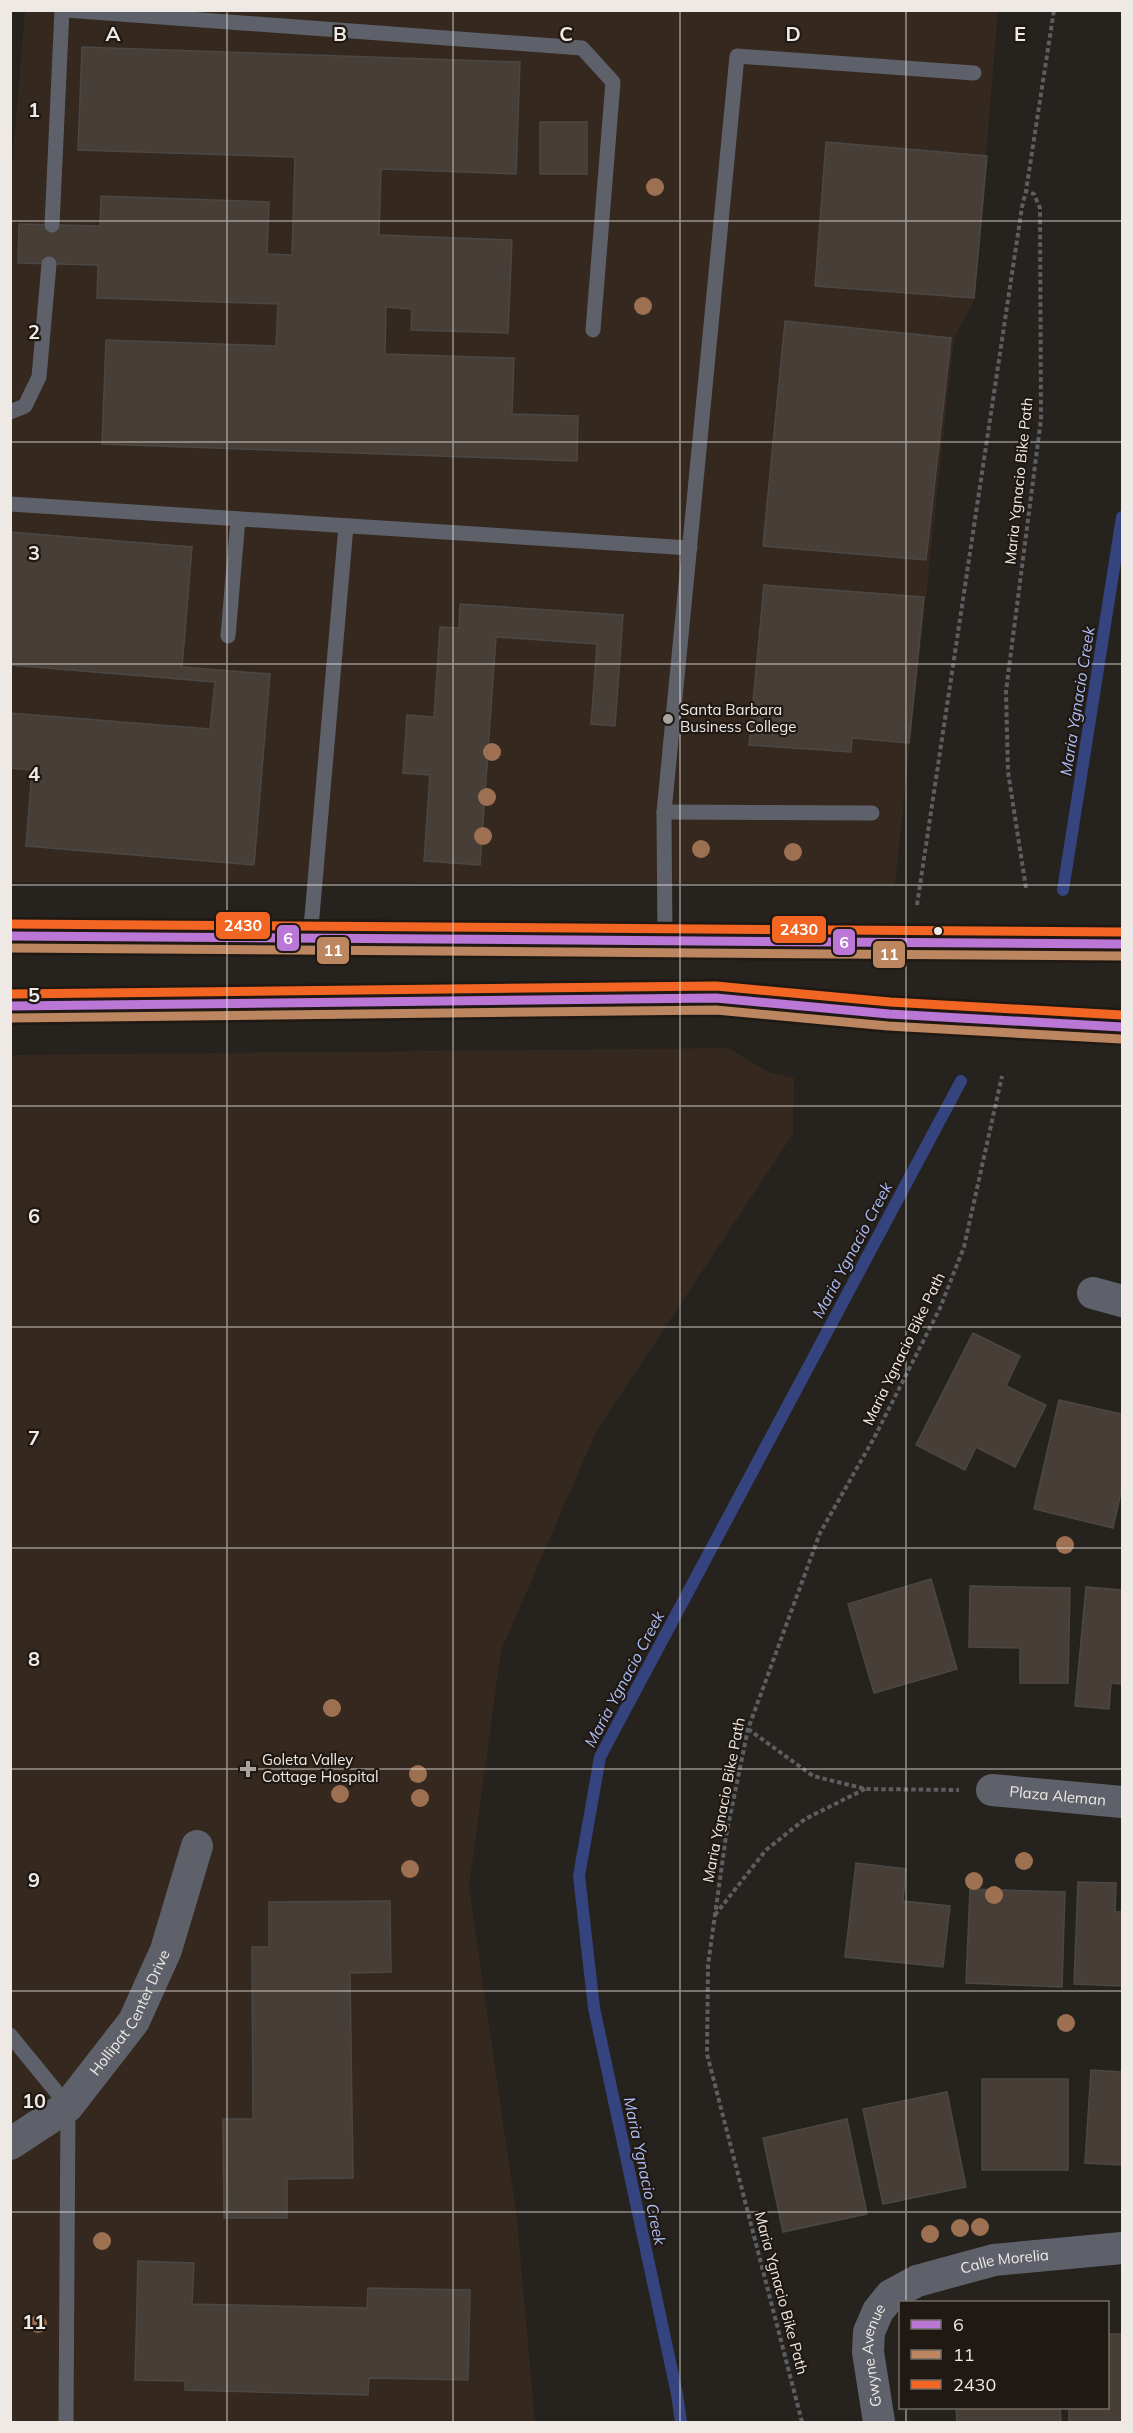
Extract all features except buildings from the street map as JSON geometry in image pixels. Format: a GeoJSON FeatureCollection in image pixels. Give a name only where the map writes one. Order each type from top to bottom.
{"type":"FeatureCollection","features":[{"type":"Feature","properties":{"kind":"main road"},"geometry":{"type":"LineString","coordinates":[[10,936],[1115,944]]}},
{"type":"Feature","properties":{"kind":"main road"},"geometry":{"type":"LineString","coordinates":[[10,1006],[716,998],[889,1014],[1122,1027]]}},
{"type":"Feature","properties":{"kind":"street"},"geometry":{"type":"LineString","coordinates":[[1093,1293],[1122,1301]]}},
{"type":"Feature","properties":{"kind":"street","name":"Plaza Aleman"},"geometry":{"type":"LineString","coordinates":[[992,1790],[1122,1802]]}},
{"type":"Feature","properties":{"kind":"street","name":"Hollipat Center Drive"},"geometry":{"type":"LineString","coordinates":[[10,2144],[68,2106],[134,2021],[166,1950],[197,1846]]}},
{"type":"Feature","properties":{"kind":"street","name":"Calle Morelia"},"geometry":{"type":"LineString","coordinates":[[891,2295],[917,2281],[994,2260],[1064,2251],[1122,2248]]}},
{"type":"Feature","properties":{"kind":"street","name":"Gwyne Avenue"},"geometry":{"type":"LineString","coordinates":[[879,2422],[868,2352],[869,2332],[878,2311],[891,2295]]}},
{"type":"Feature","properties":{"kind":"lane"},"geometry":{"type":"LineString","coordinates":[[52,225],[64,10],[582,48],[613,82],[594,330]]}},
{"type":"Feature","properties":{"kind":"lane"},"geometry":{"type":"LineString","coordinates":[[665,941],[664,812],[737,56],[974,73]]}},
{"type":"Feature","properties":{"kind":"lane"},"geometry":{"type":"LineString","coordinates":[[10,412],[25,405],[39,377],[49,264]]}},
{"type":"Feature","properties":{"kind":"lane"},"geometry":{"type":"LineString","coordinates":[[10,504],[690,548]]}},
{"type":"Feature","properties":{"kind":"lane"},"geometry":{"type":"LineString","coordinates":[[228,636],[238,519]]}},
{"type":"Feature","properties":{"kind":"lane"},"geometry":{"type":"LineString","coordinates":[[310,939],[346,526]]}},
{"type":"Feature","properties":{"kind":"lane"},"geometry":{"type":"LineString","coordinates":[[664,812],[872,813]]}},
{"type":"Feature","properties":{"kind":"lane"},"geometry":{"type":"LineString","coordinates":[[10,2035],[68,2106],[66,2422]]}},
{"type":"Feature","properties":{"kind":"path"},"geometry":{"type":"LineString","coordinates":[[917,906],[1022,207],[1054,10]]}},
{"type":"Feature","properties":{"kind":"path","name":"Maria Ygnacio Bike Path"},"geometry":{"type":"LineString","coordinates":[[1026,191],[1034,194],[1040,208],[1041,419],[1006,691],[1008,772],[1026,888]]}},
{"type":"Feature","properties":{"kind":"path","name":"Maria Ygnacio Bike Path"},"geometry":{"type":"LineString","coordinates":[[802,2422],[706,2054],[708,1965],[714,1916],[726,1836],[748,1729],[820,1533],[874,1438],[939,1308],[964,1247],[1002,1076]]}},
{"type":"Feature","properties":{"kind":"path"},"geometry":{"type":"LineString","coordinates":[[748,1729],[813,1776],[866,1789],[992,1790]]}},
{"type":"Feature","properties":{"kind":"path"},"geometry":{"type":"LineString","coordinates":[[714,1916],[766,1850],[805,1819],[866,1789]]}},
{"type":"Feature","properties":{"kind":"shaded area"},"geometry":{"type":"Polygon","coordinates":[[[25,11],[998,11],[974,300],[954,338],[895,884],[11,882],[10,189],[25,11]]]}},
{"type":"Feature","properties":{"kind":"shaded area","name":"Goleta Valley Cottage Hospital"},"geometry":{"type":"Polygon","coordinates":[[[728,1048],[769,1072],[794,1078],[793,1134],[596,1432],[501,1651],[469,1887],[517,2218],[535,2422],[11,2422],[10,1055],[728,1048]]]}},
{"type":"Feature","properties":{"kind":"waterway","name":"Maria Ygnacio Creek"},"geometry":{"type":"LineString","coordinates":[[1063,890],[1122,517]]}},
{"type":"Feature","properties":{"kind":"waterway","name":"Maria Ygnacio Creek"},"geometry":{"type":"LineString","coordinates":[[681,2422],[677,2394],[594,2008],[579,1876],[600,1757],[961,1081]]}},
{"type":"Feature","properties":{"kind":"transit line","name":"2430"},"geometry":{"type":"LineString","coordinates":[[10,924],[1122,932]]}},
{"type":"Feature","properties":{"kind":"transit line","name":"6"},"geometry":{"type":"LineString","coordinates":[[10,936],[1122,944]]}},
{"type":"Feature","properties":{"kind":"transit line","name":"11"},"geometry":{"type":"LineString","coordinates":[[10,948],[1122,956]]}},
{"type":"Feature","properties":{"kind":"transit line","name":"2430"},"geometry":{"type":"LineString","coordinates":[[10,994],[716,986],[890,1002],[1122,1015]]}},
{"type":"Feature","properties":{"kind":"transit line","name":"6"},"geometry":{"type":"LineString","coordinates":[[10,1006],[716,998],[889,1014],[1122,1027]]}},
{"type":"Feature","properties":{"kind":"transit line","name":"11"},"geometry":{"type":"LineString","coordinates":[[10,1018],[716,1010],[888,1026],[1121,1039]]}},
{"type":"Feature","properties":{"kind":"place","name":"Santa Barbara Business College"},"geometry":{"type":"Point","coordinates":[668,719]}},
{"type":"Feature","properties":{"kind":"place","name":"Goleta Valley Cottage Hospital"},"geometry":{"type":"Point","coordinates":[248,1769]}}]}
